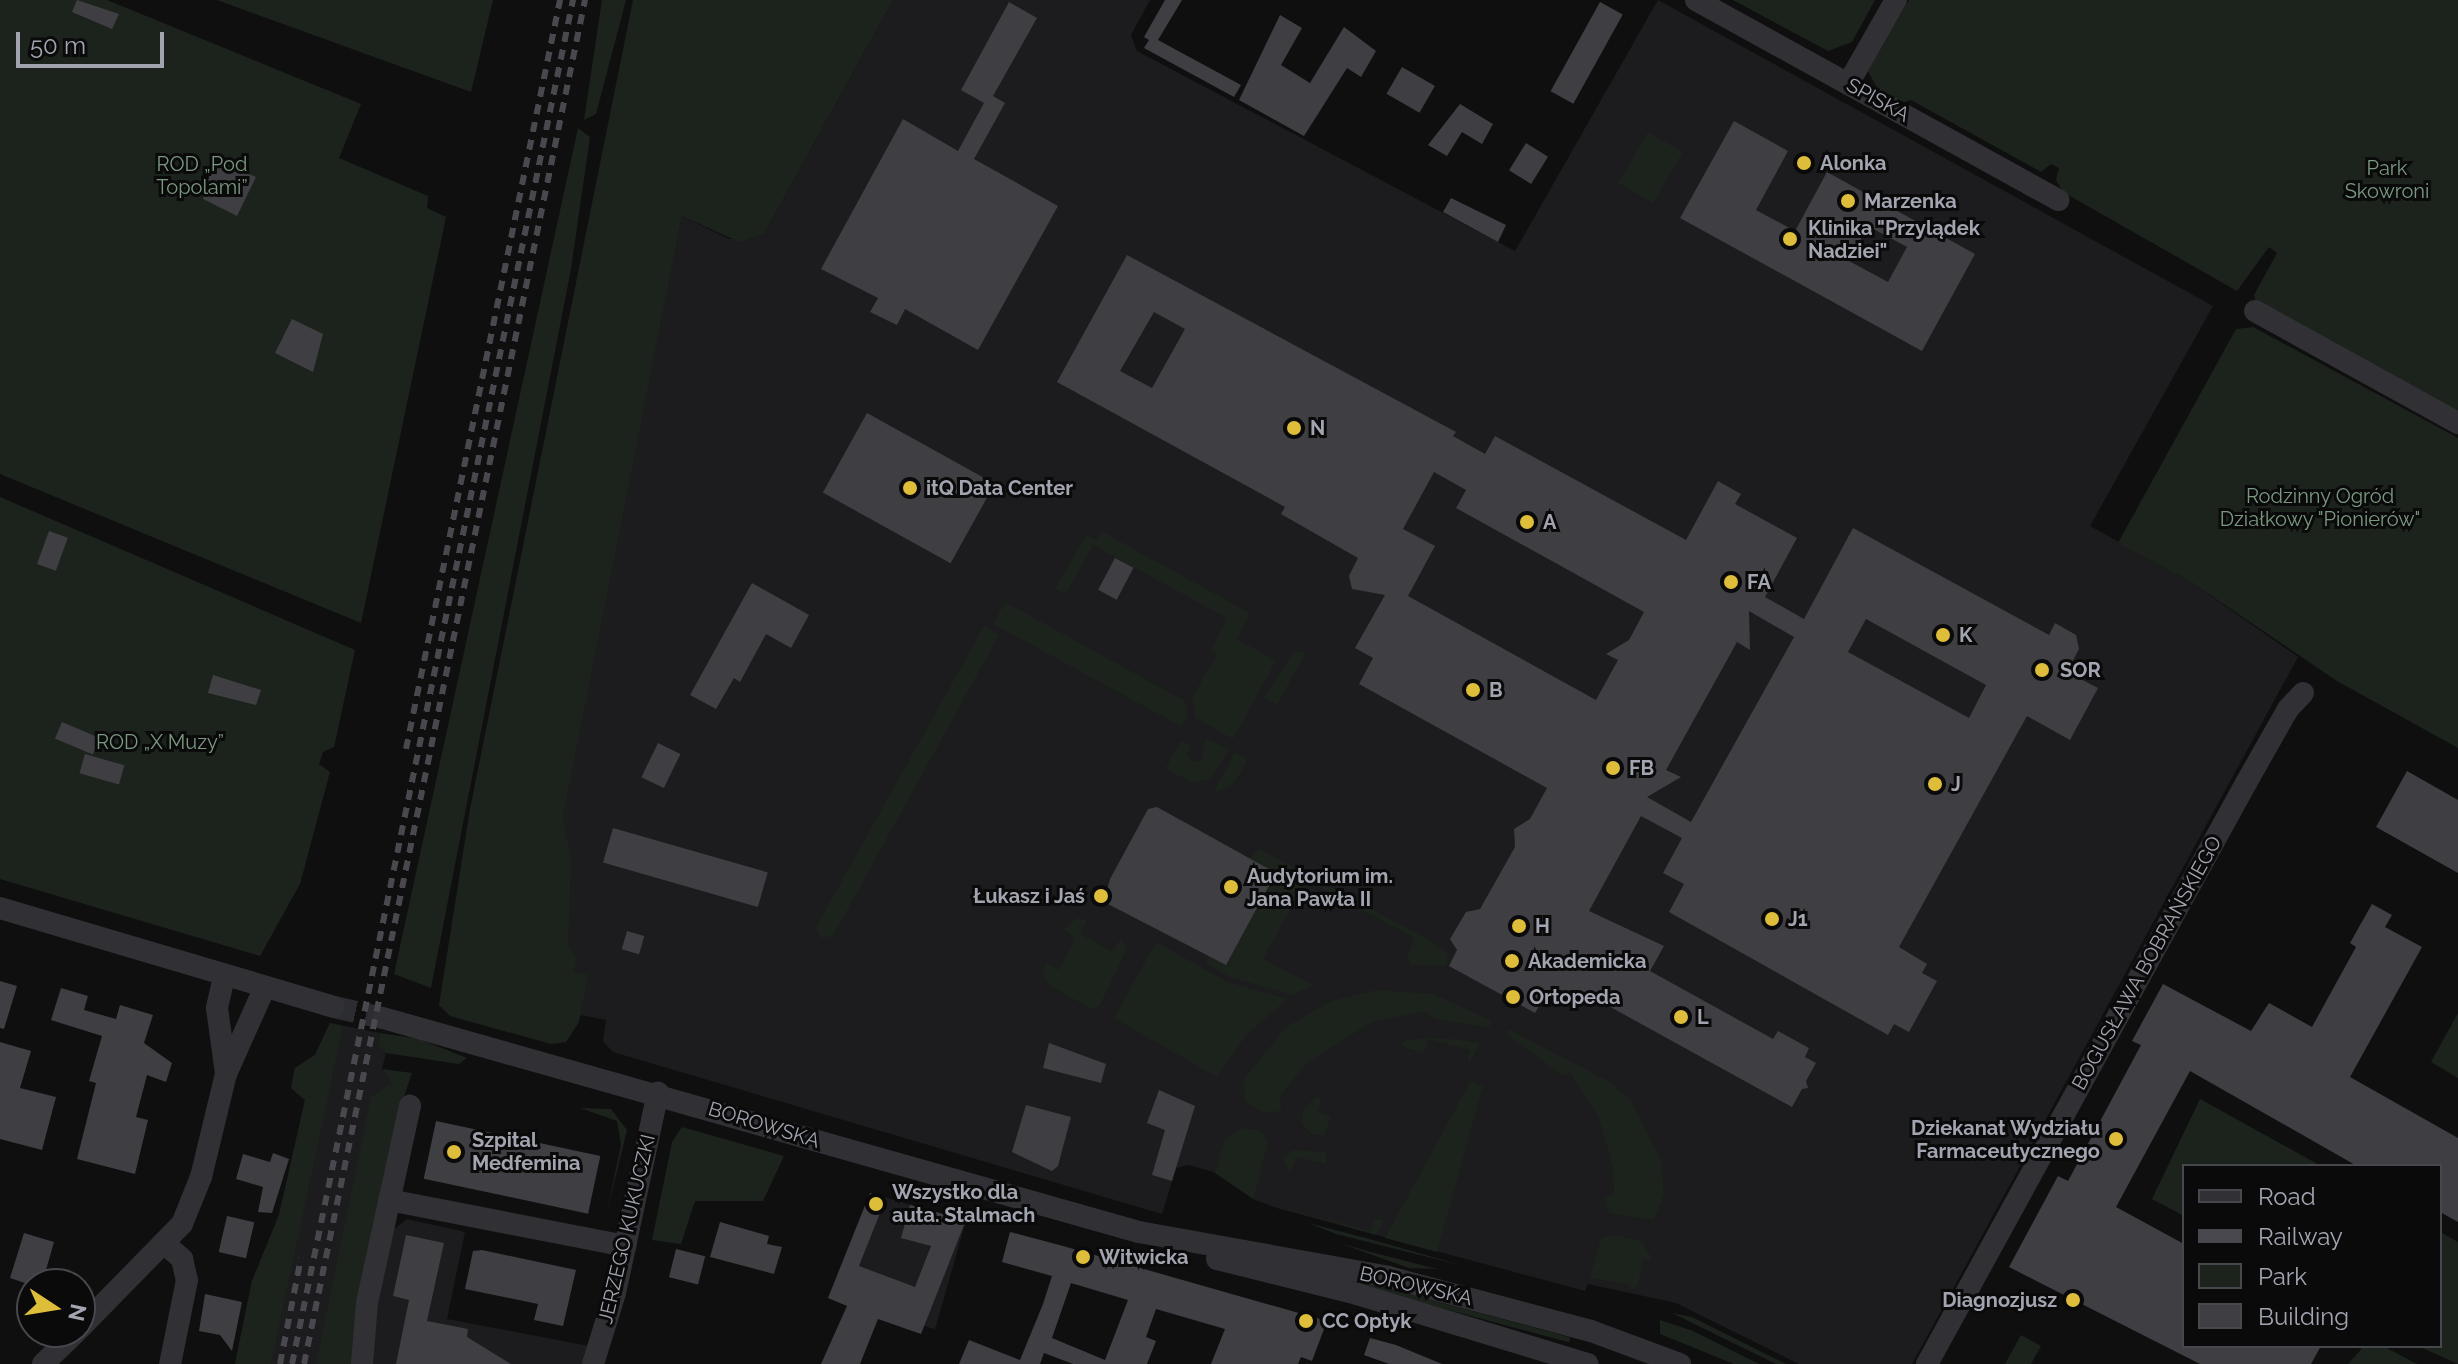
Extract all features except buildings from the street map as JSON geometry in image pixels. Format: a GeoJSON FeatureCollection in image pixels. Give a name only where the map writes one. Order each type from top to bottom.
{"type":"FeatureCollection","features":[{"type":"Feature","properties":{"kind":"street","name":"SPISKA"},"geometry":{"type":"LineString","coordinates":[[1696,0],[2059,200]]}},
{"type":"Feature","properties":{"kind":"street"},"geometry":{"type":"LineString","coordinates":[[1848,84],[1896,0]]}},
{"type":"Feature","properties":{"kind":"street"},"geometry":{"type":"LineString","coordinates":[[2255,311],[2458,423]]}},
{"type":"Feature","properties":{"kind":"street","name":"BOGUSŁAWA BOBRAŃSKIEGO"},"geometry":{"type":"LineString","coordinates":[[1927,1364],[2246,783],[2288,709],[2303,693]]}},
{"type":"Feature","properties":{"kind":"street"},"geometry":{"type":"LineString","coordinates":[[0,908],[271,991],[334,1007]]}},
{"type":"Feature","properties":{"kind":"street"},"geometry":{"type":"LineString","coordinates":[[224,977],[217,1008],[226,1074]]}},
{"type":"Feature","properties":{"kind":"street"},"geometry":{"type":"LineString","coordinates":[[96,1312],[165,1244],[194,1198],[226,1074],[271,991]]}},
{"type":"Feature","properties":{"kind":"street","name":"BOROWSKA"},"geometry":{"type":"LineString","coordinates":[[383,1018],[658,1093],[1144,1234],[1203,1255],[1357,1294],[1588,1364]]}},
{"type":"Feature","properties":{"kind":"street","name":"JERZEGO KUKUCZKI"},"geometry":{"type":"LineString","coordinates":[[593,1364],[626,1246],[658,1093]]}},
{"type":"Feature","properties":{"kind":"street"},"geometry":{"type":"LineString","coordinates":[[362,1364],[367,1303],[410,1106]]}},
{"type":"Feature","properties":{"kind":"street"},"geometry":{"type":"LineString","coordinates":[[389,1200],[626,1246]]}},
{"type":"Feature","properties":{"kind":"street","name":"BOROWSKA"},"geometry":{"type":"LineString","coordinates":[[1144,1234],[1388,1277],[1631,1356],[1680,1364]]}},
{"type":"Feature","properties":{"kind":"street"},"geometry":{"type":"LineString","coordinates":[[165,1244],[182,1259],[187,1280],[170,1364]]}},
{"type":"Feature","properties":{"kind":"street"},"geometry":{"type":"LineString","coordinates":[[43,1364],[60,1348]]}},
{"type":"Feature","properties":{"kind":"shaded area"},"geometry":{"type":"Polygon","coordinates":[[[893,0],[1150,0],[1131,35],[1137,51],[1515,251],[1658,0],[2213,306],[2090,526],[2188,580],[2298,657],[1912,1364],[1799,1364],[1676,1303],[1588,1284],[1585,1291],[1280,1209],[1255,1200],[1225,1175],[1188,1165],[1176,1168],[1162,1214],[613,1052],[603,1041],[606,1020],[575,1014],[537,938],[682,216],[729,239],[764,234],[893,0]]]}},
{"type":"Feature","properties":{"kind":"shaded area"},"geometry":{"type":"Polygon","coordinates":[[[330,1023],[380,1033],[378,1045],[386,1053],[382,1069],[391,1083],[357,1364],[235,1364],[252,1281],[279,1215],[305,1100],[291,1088],[295,1068],[315,1055],[330,1023]]]}},
{"type":"Feature","properties":{"kind":"shaded area"},"geometry":{"type":"Polygon","coordinates":[[[870,1193],[966,1221],[935,1329],[839,1302],[870,1193]]]}},
{"type":"Feature","properties":{"kind":"shaded area"},"geometry":{"type":"Polygon","coordinates":[[[407,1219],[465,1232],[447,1319],[589,1346],[583,1364],[367,1364],[388,1234],[407,1219]]]}},
{"type":"Feature","properties":{"kind":"green space","name":"ROD „Pod Topolami”"},"geometry":{"type":"Polygon","coordinates":[[[0,0],[107,0],[361,104],[339,158],[428,196],[427,208],[446,217],[361,623],[0,474],[0,0]]]}},
{"type":"Feature","properties":{"kind":"green space"},"geometry":{"type":"Polygon","coordinates":[[[217,0],[493,0],[471,92],[217,0]]]}},
{"type":"Feature","properties":{"kind":"green space"},"geometry":{"type":"Polygon","coordinates":[[[602,0],[626,0],[596,114],[584,120],[602,0]]]}},
{"type":"Feature","properties":{"kind":"green space"},"geometry":{"type":"Polygon","coordinates":[[[633,0],[893,0],[764,234],[739,242],[682,216],[563,816],[571,862],[568,946],[577,958],[574,972],[588,975],[579,1022],[566,1042],[551,1044],[450,1016],[439,1005],[470,809],[633,0]]]}},
{"type":"Feature","properties":{"kind":"green space"},"geometry":{"type":"Polygon","coordinates":[[[1733,0],[1875,0],[1852,42],[1828,51],[1733,0]]]}},
{"type":"Feature","properties":{"kind":"green space","name":"Park Skowroni"},"geometry":{"type":"Polygon","coordinates":[[[1909,0],[2458,0],[2458,414],[2257,305],[2254,295],[2277,253],[2269,247],[2237,291],[2063,192],[2056,180],[2059,168],[2051,164],[2041,172],[1911,100],[1902,103],[1878,90],[1868,71],[1909,0]]]}},
{"type":"Feature","properties":{"kind":"green space"},"geometry":{"type":"Polygon","coordinates":[[[578,128],[590,137],[571,269],[431,988],[394,974],[578,128]]]}},
{"type":"Feature","properties":{"kind":"green space"},"geometry":{"type":"Polygon","coordinates":[[[1648,132],[1683,152],[1653,203],[1618,183],[1648,132]]]}},
{"type":"Feature","properties":{"kind":"green space","name":"Rodzinny Ogród Działkowy \"Pionierów\""},"geometry":{"type":"Polygon","coordinates":[[[2253,327],[2458,438],[2458,748],[2337,681],[2188,580],[2118,543],[2236,329],[2253,327]]]}},
{"type":"Feature","properties":{"kind":"green space","name":"ROD „X Muzy”"},"geometry":{"type":"Polygon","coordinates":[[[0,497],[355,650],[334,747],[323,752],[319,764],[330,772],[300,884],[260,956],[0,879],[0,497]]]}},
{"type":"Feature","properties":{"kind":"green space"},"geometry":{"type":"Polygon","coordinates":[[[1101,531],[1250,613],[1237,639],[1276,661],[1233,739],[1195,718],[1192,697],[1217,655],[1211,651],[1227,618],[1093,545],[1066,594],[1055,589],[1086,535],[1096,540],[1101,531]]]}},
{"type":"Feature","properties":{"kind":"green space"},"geometry":{"type":"Polygon","coordinates":[[[1005,602],[1185,701],[1188,715],[1182,727],[993,624],[1005,602]]]}},
{"type":"Feature","properties":{"kind":"green space"},"geometry":{"type":"Polygon","coordinates":[[[984,626],[999,635],[833,936],[821,938],[816,927],[984,626]]]}},
{"type":"Feature","properties":{"kind":"green space"},"geometry":{"type":"Polygon","coordinates":[[[1294,651],[1306,652],[1277,705],[1264,698],[1294,651]]]}},
{"type":"Feature","properties":{"kind":"green space"},"geometry":{"type":"Polygon","coordinates":[[[1206,738],[1229,749],[1211,778],[1194,783],[1165,769],[1181,741],[1191,746],[1187,754],[1192,761],[1201,762],[1206,738]]]}},
{"type":"Feature","properties":{"kind":"green space"},"geometry":{"type":"Polygon","coordinates":[[[1235,752],[1248,759],[1231,786],[1213,794],[1235,752]]]}},
{"type":"Feature","properties":{"kind":"green space"},"geometry":{"type":"Polygon","coordinates":[[[1258,848],[1427,939],[1448,954],[1447,965],[1411,965],[1407,957],[1415,938],[1306,880],[1263,959],[1313,985],[1293,995],[1230,977],[1206,963],[1209,956],[1226,965],[1276,874],[1251,859],[1258,848]]]}},
{"type":"Feature","properties":{"kind":"green space"},"geometry":{"type":"Polygon","coordinates":[[[1077,918],[1087,920],[1080,934],[1112,951],[1121,939],[1127,948],[1100,1005],[1092,1009],[1050,986],[1043,975],[1046,963],[1059,970],[1075,938],[1064,929],[1077,918]]]}},
{"type":"Feature","properties":{"kind":"green space"},"geometry":{"type":"Polygon","coordinates":[[[1156,942],[1228,982],[1288,999],[1247,1034],[1217,1077],[1114,1018],[1156,942]]]}},
{"type":"Feature","properties":{"kind":"green space"},"geometry":{"type":"Polygon","coordinates":[[[1377,990],[1433,994],[1492,1021],[1489,1027],[1435,1019],[1425,1011],[1372,1022],[1307,1063],[1280,1096],[1281,1111],[1263,1113],[1245,1101],[1244,1079],[1286,1027],[1331,1001],[1377,990]]]}},
{"type":"Feature","properties":{"kind":"green space"},"geometry":{"type":"Polygon","coordinates":[[[2458,1013],[2458,1078],[2431,1062],[2458,1013]]]}},
{"type":"Feature","properties":{"kind":"green space"},"geometry":{"type":"Polygon","coordinates":[[[330,1023],[343,1026],[271,1364],[235,1364],[252,1281],[279,1215],[305,1100],[291,1088],[295,1068],[315,1055],[330,1023]]]}},
{"type":"Feature","properties":{"kind":"green space"},"geometry":{"type":"Polygon","coordinates":[[[1508,1029],[1610,1082],[1631,1101],[1661,1160],[1664,1195],[1654,1220],[1609,1213],[1605,1198],[1614,1193],[1613,1168],[1599,1118],[1570,1072],[1563,1076],[1506,1034],[1508,1029]]]}},
{"type":"Feature","properties":{"kind":"green space"},"geometry":{"type":"Polygon","coordinates":[[[380,1033],[419,1039],[467,1058],[459,1064],[386,1053],[378,1046],[380,1033]]]}},
{"type":"Feature","properties":{"kind":"green space"},"geometry":{"type":"Polygon","coordinates":[[[1433,1038],[1480,1044],[1467,1066],[1470,1050],[1428,1039],[1424,1053],[1400,1046],[1405,1040],[1433,1038]]]}},
{"type":"Feature","properties":{"kind":"green space"},"geometry":{"type":"Polygon","coordinates":[[[382,1069],[412,1073],[401,1106],[357,1364],[316,1364],[371,1097],[391,1083],[382,1069]]]}},
{"type":"Feature","properties":{"kind":"green space"},"geometry":{"type":"Polygon","coordinates":[[[1470,1082],[1483,1086],[1437,1252],[1385,1238],[1470,1082]]]}},
{"type":"Feature","properties":{"kind":"green space"},"geometry":{"type":"Polygon","coordinates":[[[1317,1096],[1321,1100],[1318,1112],[1331,1117],[1324,1135],[1311,1134],[1302,1123],[1303,1109],[1317,1096]]]}},
{"type":"Feature","properties":{"kind":"green space"},"geometry":{"type":"Polygon","coordinates":[[[2200,1099],[2317,1164],[2182,1164],[2182,1215],[2152,1199],[2200,1099]]]}},
{"type":"Feature","properties":{"kind":"green space"},"geometry":{"type":"Polygon","coordinates":[[[580,1108],[611,1109],[627,1130],[606,1216],[621,1145],[617,1121],[580,1108]]]}},
{"type":"Feature","properties":{"kind":"green space"},"geometry":{"type":"Polygon","coordinates":[[[682,1127],[784,1156],[763,1201],[695,1201],[681,1244],[652,1240],[672,1142],[682,1127]]]}},
{"type":"Feature","properties":{"kind":"green space"},"geometry":{"type":"Polygon","coordinates":[[[1242,1128],[1262,1131],[1268,1143],[1253,1199],[1215,1173],[1225,1140],[1242,1128]]]}},
{"type":"Feature","properties":{"kind":"green space"},"geometry":{"type":"Polygon","coordinates":[[[1292,1150],[1326,1152],[1326,1164],[1297,1157],[1290,1172],[1283,1160],[1292,1150]]]}},
{"type":"Feature","properties":{"kind":"green space"},"geometry":{"type":"Polygon","coordinates":[[[1255,1200],[1370,1231],[1375,1219],[1384,1220],[1376,1235],[1255,1200]]]}},
{"type":"Feature","properties":{"kind":"green space"},"geometry":{"type":"Polygon","coordinates":[[[1308,1223],[1366,1238],[1464,1266],[1336,1234],[1308,1223]]]}},
{"type":"Feature","properties":{"kind":"green space"},"geometry":{"type":"Polygon","coordinates":[[[2442,1233],[2458,1242],[2458,1364],[2422,1348],[2442,1348],[2442,1233]]]}},
{"type":"Feature","properties":{"kind":"green space"},"geometry":{"type":"Polygon","coordinates":[[[1615,1235],[1641,1241],[1650,1255],[1650,1261],[1643,1259],[1638,1285],[1631,1290],[1630,1285],[1590,1278],[1601,1238],[1615,1235]]]}},
{"type":"Feature","properties":{"kind":"green space"},"geometry":{"type":"Polygon","coordinates":[[[1339,1243],[1371,1252],[1437,1269],[1409,1268],[1339,1243]]]}},
{"type":"Feature","properties":{"kind":"green space"},"geometry":{"type":"Polygon","coordinates":[[[1352,1279],[1570,1337],[1569,1342],[1351,1284],[1352,1279]]]}},
{"type":"Feature","properties":{"kind":"green space"},"geometry":{"type":"Polygon","coordinates":[[[1672,1313],[1692,1317],[1786,1364],[1776,1364],[1672,1313]]]}},
{"type":"Feature","properties":{"kind":"green space"},"geometry":{"type":"Polygon","coordinates":[[[1660,1320],[1693,1331],[1759,1364],[1734,1364],[1660,1334],[1660,1320]]]}},
{"type":"Feature","properties":{"kind":"green space"},"geometry":{"type":"Polygon","coordinates":[[[2021,1335],[2041,1346],[2031,1364],[2005,1364],[2021,1335]]]}},
{"type":"Feature","properties":{"kind":"green space"},"geometry":{"type":"Polygon","coordinates":[[[2362,1348],[2387,1348],[2417,1364],[2348,1364],[2362,1348]]]}},
{"type":"Feature","properties":{"kind":"tunnel"},"geometry":{"type":"LineString","coordinates":[[334,1007],[383,1018]]}},
{"type":"Feature","properties":{"kind":"railway"},"geometry":{"type":"LineString","coordinates":[[406,749],[560,0]]}},
{"type":"Feature","properties":{"kind":"railway"},"geometry":{"type":"LineString","coordinates":[[292,1364],[573,0]]}},
{"type":"Feature","properties":{"kind":"railway"},"geometry":{"type":"LineString","coordinates":[[304,1364],[585,0]]}},
{"type":"Feature","properties":{"kind":"railway"},"geometry":{"type":"LineString","coordinates":[[280,1364],[301,1258]]}},
{"type":"Feature","properties":{"kind":"place","name":"Alonka"},"geometry":{"type":"Point","coordinates":[1804,163]}},
{"type":"Feature","properties":{"kind":"place","name":"Marzenka"},"geometry":{"type":"Point","coordinates":[1848,201]}},
{"type":"Feature","properties":{"kind":"place","name":"Klinika \"Przylądek Nadziei\""},"geometry":{"type":"Point","coordinates":[1790,239]}},
{"type":"Feature","properties":{"kind":"place","name":"N"},"geometry":{"type":"Point","coordinates":[1294,428]}},
{"type":"Feature","properties":{"kind":"place","name":"itQ Data Center"},"geometry":{"type":"Point","coordinates":[910,488]}},
{"type":"Feature","properties":{"kind":"place","name":"A"},"geometry":{"type":"Point","coordinates":[1527,522]}},
{"type":"Feature","properties":{"kind":"place","name":"FA"},"geometry":{"type":"Point","coordinates":[1731,582]}},
{"type":"Feature","properties":{"kind":"place","name":"K"},"geometry":{"type":"Point","coordinates":[1943,635]}},
{"type":"Feature","properties":{"kind":"place","name":"SOR"},"geometry":{"type":"Point","coordinates":[2042,670]}},
{"type":"Feature","properties":{"kind":"place","name":"B"},"geometry":{"type":"Point","coordinates":[1473,690]}},
{"type":"Feature","properties":{"kind":"place","name":"FB"},"geometry":{"type":"Point","coordinates":[1613,768]}},
{"type":"Feature","properties":{"kind":"place","name":"J"},"geometry":{"type":"Point","coordinates":[1935,784]}},
{"type":"Feature","properties":{"kind":"place","name":"Audytorium im. Jana Pawła II"},"geometry":{"type":"Point","coordinates":[1231,887]}},
{"type":"Feature","properties":{"kind":"place","name":"Łukasz i Jaś"},"geometry":{"type":"Point","coordinates":[1101,896]}},
{"type":"Feature","properties":{"kind":"place","name":"J1"},"geometry":{"type":"Point","coordinates":[1772,919]}},
{"type":"Feature","properties":{"kind":"place","name":"H"},"geometry":{"type":"Point","coordinates":[1519,926]}},
{"type":"Feature","properties":{"kind":"place","name":"Akademicka"},"geometry":{"type":"Point","coordinates":[1512,961]}},
{"type":"Feature","properties":{"kind":"place","name":"Ortopeda"},"geometry":{"type":"Point","coordinates":[1513,997]}},
{"type":"Feature","properties":{"kind":"place","name":"L"},"geometry":{"type":"Point","coordinates":[1681,1017]}},
{"type":"Feature","properties":{"kind":"place","name":"Dziekanat Wydziału Farmaceutycznego"},"geometry":{"type":"Point","coordinates":[2116,1139]}},
{"type":"Feature","properties":{"kind":"place","name":"Szpital Medfemina"},"geometry":{"type":"Point","coordinates":[454,1152]}},
{"type":"Feature","properties":{"kind":"place","name":"Wszystko dla auta. Stalmach"},"geometry":{"type":"Point","coordinates":[876,1204]}},
{"type":"Feature","properties":{"kind":"place","name":"Witwicka"},"geometry":{"type":"Point","coordinates":[1083,1257]}},
{"type":"Feature","properties":{"kind":"place","name":"Diagnozjusz"},"geometry":{"type":"Point","coordinates":[2073,1300]}},
{"type":"Feature","properties":{"kind":"place","name":"CC Optyk"},"geometry":{"type":"Point","coordinates":[1306,1321]}}]}
